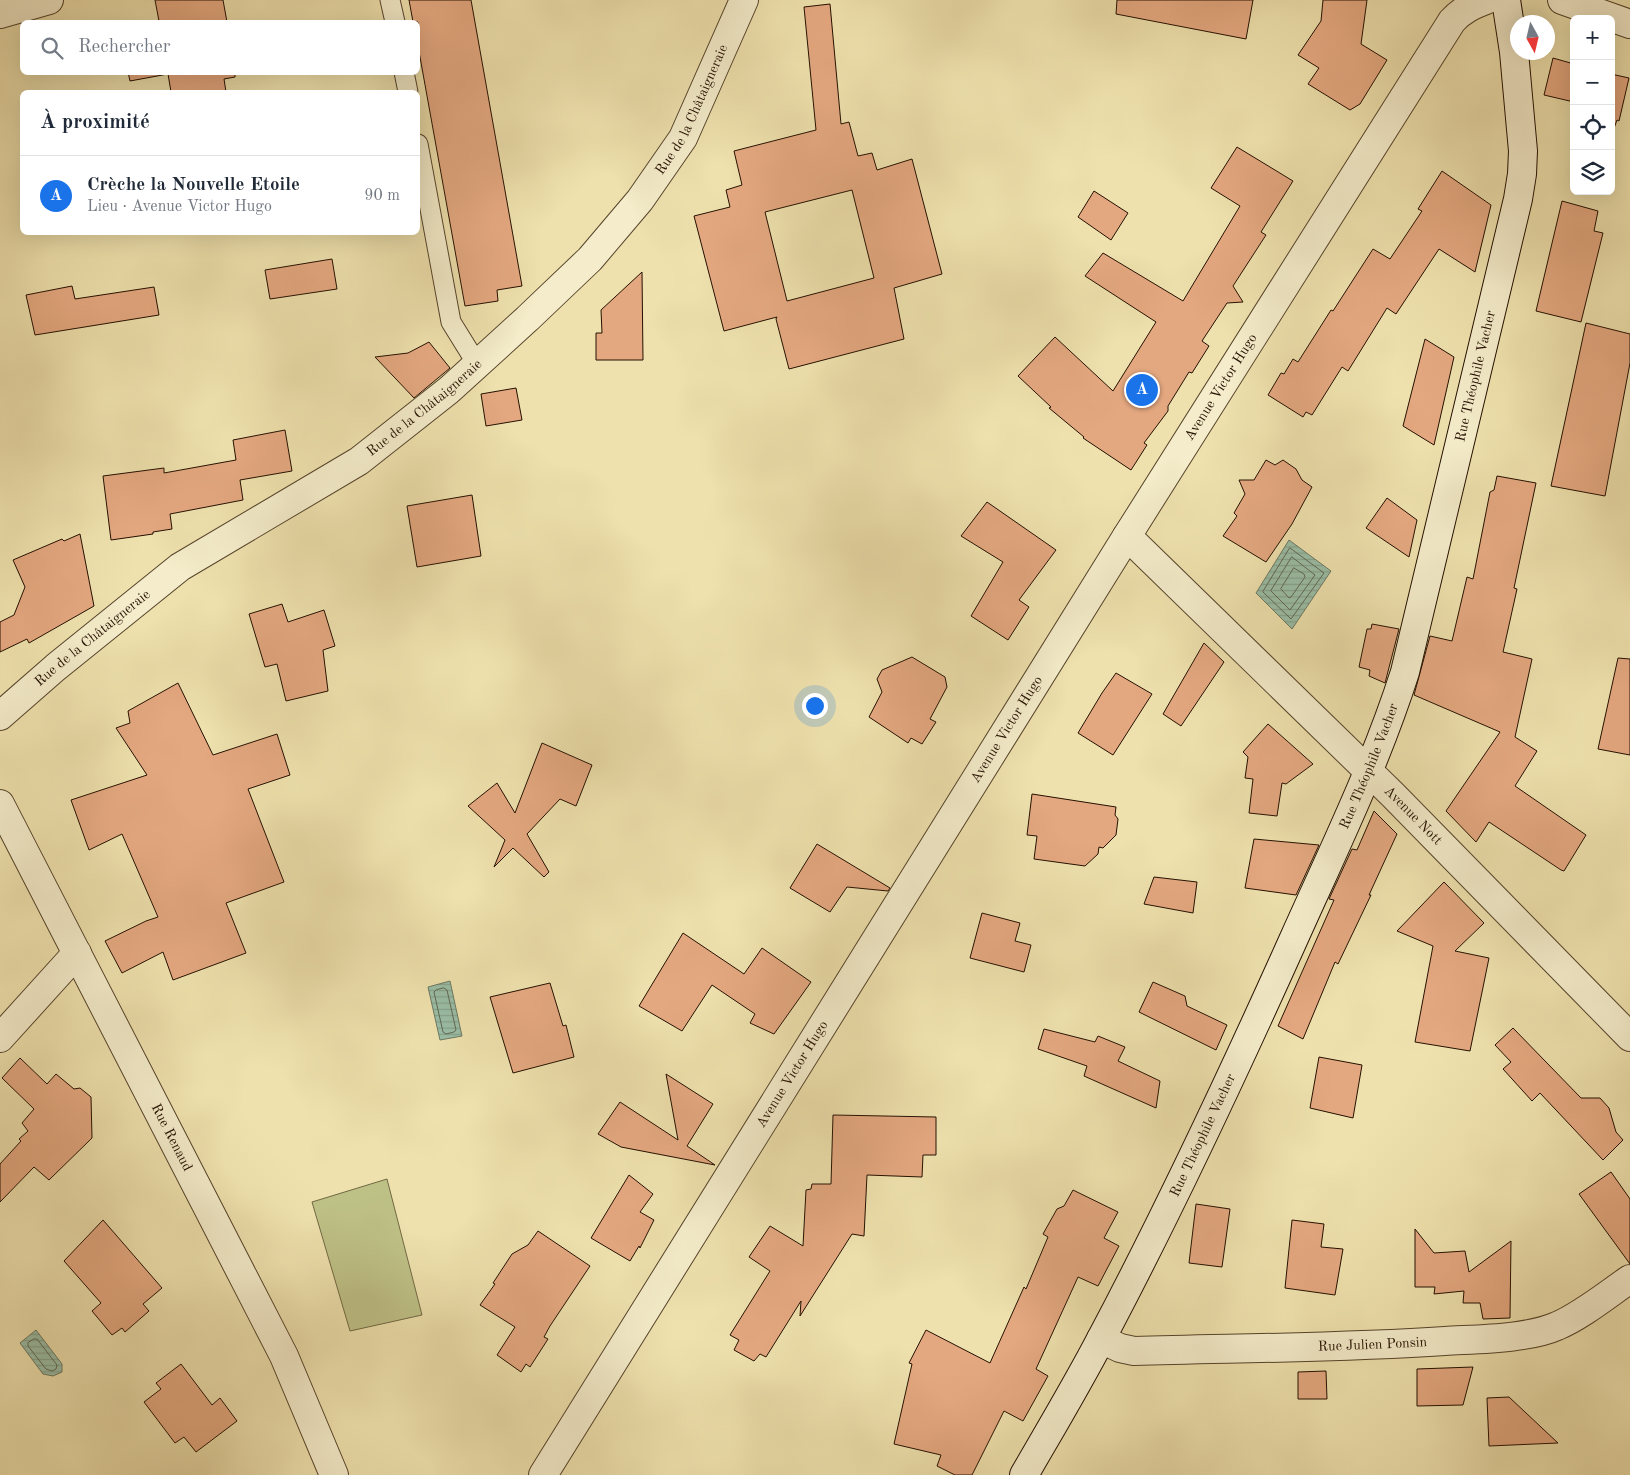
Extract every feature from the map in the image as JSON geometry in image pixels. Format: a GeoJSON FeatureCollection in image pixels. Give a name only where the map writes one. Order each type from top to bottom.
{"type":"FeatureCollection","features":[{"type":"Feature","properties":{"kind":"street"},"geometry":{"type":"LineString","coordinates":[[0,14],[49,0]]}},
{"type":"Feature","properties":{"kind":"street","name":"Rue de la Châtaigneraie"},"geometry":{"type":"LineString","coordinates":[[0,716],[56,667],[180,568],[359,461],[449,390],[528,319],[590,259],[640,200],[683,138],[744,0]]}},
{"type":"Feature","properties":{"kind":"street","name":"Avenue Victor Hugo"},"geometry":{"type":"LineString","coordinates":[[543,1475],[1127,536],[1452,21],[1472,5],[1486,0]]}},
{"type":"Feature","properties":{"kind":"street","name":"Rue Théophile Vacher"},"geometry":{"type":"LineString","coordinates":[[1024,1475],[1100,1340],[1197,1149],[1262,1009],[1368,771],[1392,712],[1405,672],[1518,199],[1523,151],[1509,12],[1506,0]]}},
{"type":"Feature","properties":{"kind":"street"},"geometry":{"type":"LineString","coordinates":[[1562,0],[1630,24]]}},
{"type":"Feature","properties":{"kind":"street","name":"Avenue Nott"},"geometry":{"type":"LineString","coordinates":[[1127,536],[1393,795],[1630,1038]]}},
{"type":"Feature","properties":{"kind":"street","name":"Rue Renaud"},"geometry":{"type":"LineString","coordinates":[[0,804],[284,1356],[334,1475]]}},
{"type":"Feature","properties":{"kind":"street"},"geometry":{"type":"LineString","coordinates":[[0,1038],[77,953]]}},
{"type":"Feature","properties":{"kind":"street","name":"Rue Julien Ponsin"},"geometry":{"type":"LineString","coordinates":[[1100,1340],[1120,1348],[1134,1350],[1412,1344],[1500,1338],[1534,1333],[1557,1327],[1630,1278]]}},
{"type":"Feature","properties":{"kind":"lane"},"geometry":{"type":"LineString","coordinates":[[390,0],[395,20]]}},
{"type":"Feature","properties":{"kind":"lane"},"geometry":{"type":"LineString","coordinates":[[405,75],[408,90]]}},
{"type":"Feature","properties":{"kind":"lane"},"geometry":{"type":"LineString","coordinates":[[420,155],[451,322],[477,364]]}},
{"type":"Feature","properties":{"kind":"shaded area"},"geometry":{"type":"Polygon","coordinates":[[[387,1179],[422,1315],[350,1331],[312,1202],[387,1179]]]}},
{"type":"Feature","properties":{"kind":"water"},"geometry":{"type":"Polygon","coordinates":[[[1289,540],[1331,571],[1292,629],[1256,593],[1289,540]]]}},
{"type":"Feature","properties":{"kind":"water"},"geometry":{"type":"Polygon","coordinates":[[[450,981],[462,1036],[440,1040],[428,987],[450,981]]]}},
{"type":"Feature","properties":{"kind":"water"},"geometry":{"type":"Polygon","coordinates":[[[36,1330],[62,1364],[62,1372],[53,1376],[43,1374],[20,1343],[36,1330]]]}},
{"type":"Feature","properties":{"kind":"building"},"geometry":{"type":"Polygon","coordinates":[[[155,0],[223,0],[227,20],[159,20],[155,0]]]}},
{"type":"Feature","properties":{"kind":"building"},"geometry":{"type":"Polygon","coordinates":[[[409,0],[471,0],[522,286],[497,290],[498,301],[465,306],[420,57],[420,20],[413,20],[409,0]]]}},
{"type":"Feature","properties":{"kind":"building"},"geometry":{"type":"Polygon","coordinates":[[[1117,0],[1253,0],[1246,39],[1116,14],[1117,0]]]}},
{"type":"Feature","properties":{"kind":"building"},"geometry":{"type":"Polygon","coordinates":[[[1323,0],[1367,0],[1361,44],[1387,60],[1360,104],[1350,110],[1308,84],[1319,68],[1298,55],[1321,21],[1323,0]]]}},
{"type":"Feature","properties":{"kind":"building"},"geometry":{"type":"Polygon","coordinates":[[[830,4],[841,124],[849,122],[858,156],[872,153],[877,170],[912,159],[942,274],[894,288],[904,339],[789,369],[777,317],[724,331],[694,216],[730,207],[726,190],[742,185],[734,151],[816,130],[804,7],[830,4]],[[852,190],[765,212],[787,301],[874,278],[852,190]]]}},
{"type":"Feature","properties":{"kind":"building"},"geometry":{"type":"Polygon","coordinates":[[[1555,59],[1570,63],[1570,101],[1544,95],[1553,60],[1555,59]]]}},
{"type":"Feature","properties":{"kind":"building"},"geometry":{"type":"Polygon","coordinates":[[[129,75],[163,75],[130,81],[129,75]]]}},
{"type":"Feature","properties":{"kind":"building"},"geometry":{"type":"Polygon","coordinates":[[[168,75],[235,75],[235,77],[224,79],[226,90],[171,90],[168,75]]]}},
{"type":"Feature","properties":{"kind":"building"},"geometry":{"type":"Polygon","coordinates":[[[1615,75],[1629,78],[1619,121],[1617,120],[1615,126],[1615,75]]]}},
{"type":"Feature","properties":{"kind":"building"},"geometry":{"type":"Polygon","coordinates":[[[1237,147],[1293,181],[1261,232],[1266,235],[1233,286],[1243,302],[1227,303],[1202,341],[1209,346],[1192,373],[1189,372],[1168,406],[1168,411],[1144,443],[1147,445],[1131,470],[1083,438],[1049,408],[1051,407],[1018,376],[1055,337],[1113,391],[1156,322],[1085,276],[1103,253],[1183,301],[1240,206],[1211,188],[1237,147]]]}},
{"type":"Feature","properties":{"kind":"building"},"geometry":{"type":"Polygon","coordinates":[[[1442,171],[1491,205],[1475,272],[1439,249],[1396,314],[1387,308],[1348,371],[1342,367],[1312,415],[1306,412],[1303,417],[1268,395],[1281,373],[1284,374],[1293,359],[1298,362],[1373,249],[1390,259],[1422,211],[1418,209],[1442,171]]]}},
{"type":"Feature","properties":{"kind":"building"},"geometry":{"type":"Polygon","coordinates":[[[1094,191],[1128,213],[1111,240],[1078,217],[1094,191]]]}},
{"type":"Feature","properties":{"kind":"building"},"geometry":{"type":"Polygon","coordinates":[[[1562,201],[1598,211],[1594,231],[1603,233],[1581,322],[1536,311],[1562,201]]]}},
{"type":"Feature","properties":{"kind":"building"},"geometry":{"type":"Polygon","coordinates":[[[332,259],[337,289],[270,299],[265,270],[332,259]]]}},
{"type":"Feature","properties":{"kind":"building"},"geometry":{"type":"Polygon","coordinates":[[[642,272],[643,360],[596,360],[596,333],[602,333],[601,310],[642,272]]]}},
{"type":"Feature","properties":{"kind":"building"},"geometry":{"type":"Polygon","coordinates":[[[72,286],[75,299],[154,287],[159,315],[35,335],[26,295],[72,286]]]}},
{"type":"Feature","properties":{"kind":"building"},"geometry":{"type":"Polygon","coordinates":[[[1586,323],[1630,334],[1630,363],[1605,496],[1551,486],[1586,323]]]}},
{"type":"Feature","properties":{"kind":"building"},"geometry":{"type":"Polygon","coordinates":[[[1425,339],[1454,357],[1434,445],[1403,426],[1425,339]]]}},
{"type":"Feature","properties":{"kind":"building"},"geometry":{"type":"Polygon","coordinates":[[[429,342],[450,368],[414,398],[375,357],[408,353],[429,342]]]}},
{"type":"Feature","properties":{"kind":"building"},"geometry":{"type":"Polygon","coordinates":[[[516,388],[522,420],[486,426],[481,394],[516,388]]]}},
{"type":"Feature","properties":{"kind":"building"},"geometry":{"type":"Polygon","coordinates":[[[285,430],[292,471],[240,480],[243,500],[170,514],[172,529],[153,532],[153,534],[111,540],[103,476],[164,468],[164,473],[236,460],[233,440],[285,430]]]}},
{"type":"Feature","properties":{"kind":"building"},"geometry":{"type":"Polygon","coordinates":[[[1266,460],[1275,465],[1283,460],[1296,469],[1302,480],[1312,487],[1292,524],[1266,562],[1223,536],[1237,516],[1234,513],[1245,494],[1239,480],[1254,480],[1266,460]]]}},
{"type":"Feature","properties":{"kind":"building"},"geometry":{"type":"Polygon","coordinates":[[[1497,476],[1536,483],[1514,588],[1517,589],[1503,652],[1532,659],[1515,737],[1537,751],[1515,786],[1586,835],[1564,871],[1489,822],[1476,842],[1446,811],[1500,732],[1414,695],[1430,636],[1452,641],[1467,577],[1473,579],[1490,492],[1494,490],[1497,476]]]}},
{"type":"Feature","properties":{"kind":"building"},"geometry":{"type":"Polygon","coordinates":[[[472,495],[481,556],[417,567],[407,506],[472,495]]]}},
{"type":"Feature","properties":{"kind":"building"},"geometry":{"type":"Polygon","coordinates":[[[1387,498],[1417,520],[1409,557],[1366,528],[1387,498]]]}},
{"type":"Feature","properties":{"kind":"building"},"geometry":{"type":"Polygon","coordinates":[[[987,502],[1056,550],[1019,600],[1029,607],[1008,640],[971,616],[1003,562],[961,536],[987,502]]]}},
{"type":"Feature","properties":{"kind":"building"},"geometry":{"type":"Polygon","coordinates":[[[80,534],[94,606],[29,643],[27,639],[0,652],[0,622],[14,615],[25,587],[13,560],[62,539],[64,541],[80,534]]]}},
{"type":"Feature","properties":{"kind":"building"},"geometry":{"type":"Polygon","coordinates":[[[282,604],[288,622],[324,610],[335,646],[323,650],[328,691],[286,701],[277,664],[265,667],[249,614],[282,604]]]}},
{"type":"Feature","properties":{"kind":"building"},"geometry":{"type":"Polygon","coordinates":[[[1372,624],[1399,629],[1385,683],[1369,676],[1370,670],[1359,667],[1367,629],[1371,629],[1372,624]]]}},
{"type":"Feature","properties":{"kind":"building"},"geometry":{"type":"Polygon","coordinates":[[[1204,643],[1224,662],[1181,726],[1163,714],[1204,643]]]}},
{"type":"Feature","properties":{"kind":"building"},"geometry":{"type":"Polygon","coordinates":[[[912,657],[945,677],[947,687],[930,719],[936,722],[922,744],[911,738],[908,743],[869,717],[882,692],[877,679],[882,670],[912,657]]]}},
{"type":"Feature","properties":{"kind":"building"},"geometry":{"type":"Polygon","coordinates":[[[1618,658],[1630,659],[1630,755],[1598,749],[1618,658]]]}},
{"type":"Feature","properties":{"kind":"building"},"geometry":{"type":"Polygon","coordinates":[[[1116,673],[1152,694],[1113,755],[1078,733],[1116,673]]]}},
{"type":"Feature","properties":{"kind":"building"},"geometry":{"type":"Polygon","coordinates":[[[178,683],[213,755],[277,734],[290,775],[248,789],[284,882],[226,903],[246,953],[173,980],[163,952],[122,973],[105,941],[158,917],[122,834],[89,850],[71,800],[147,775],[116,728],[130,723],[128,711],[178,683]]]}},
{"type":"Feature","properties":{"kind":"building"},"geometry":{"type":"Polygon","coordinates":[[[1268,724],[1313,764],[1286,784],[1282,783],[1277,816],[1249,813],[1253,779],[1245,778],[1248,757],[1243,752],[1268,724]]]}},
{"type":"Feature","properties":{"kind":"building"},"geometry":{"type":"Polygon","coordinates":[[[542,743],[592,765],[576,806],[560,799],[527,834],[549,872],[544,877],[513,848],[494,867],[505,840],[468,806],[497,783],[515,813],[542,743]]]}},
{"type":"Feature","properties":{"kind":"building"},"geometry":{"type":"Polygon","coordinates":[[[1032,794],[1116,807],[1115,815],[1118,819],[1116,835],[1103,848],[1099,847],[1098,854],[1085,866],[1034,859],[1037,836],[1027,835],[1032,794]]]}},
{"type":"Feature","properties":{"kind":"building"},"geometry":{"type":"Polygon","coordinates":[[[1374,811],[1397,834],[1369,895],[1371,895],[1338,964],[1335,962],[1303,1039],[1278,1026],[1334,900],[1329,899],[1352,849],[1357,850],[1374,811]]]}},
{"type":"Feature","properties":{"kind":"building"},"geometry":{"type":"Polygon","coordinates":[[[1254,839],[1319,845],[1296,895],[1245,888],[1254,839]]]}},
{"type":"Feature","properties":{"kind":"building"},"geometry":{"type":"Polygon","coordinates":[[[817,844],[890,888],[888,891],[847,887],[830,912],[790,888],[817,844]]]}},
{"type":"Feature","properties":{"kind":"building"},"geometry":{"type":"Polygon","coordinates":[[[1154,877],[1197,882],[1193,913],[1144,904],[1154,877]]]}},
{"type":"Feature","properties":{"kind":"building"},"geometry":{"type":"Polygon","coordinates":[[[1444,882],[1484,923],[1455,951],[1489,958],[1470,1051],[1415,1042],[1433,946],[1397,931],[1444,882]]]}},
{"type":"Feature","properties":{"kind":"building"},"geometry":{"type":"Polygon","coordinates":[[[982,913],[1020,923],[1015,941],[1031,945],[1024,972],[970,958],[982,913]]]}},
{"type":"Feature","properties":{"kind":"building"},"geometry":{"type":"Polygon","coordinates":[[[683,933],[744,974],[762,948],[811,982],[774,1034],[750,1023],[755,1014],[712,985],[682,1031],[639,1006],[683,933]]]}},
{"type":"Feature","properties":{"kind":"building"},"geometry":{"type":"Polygon","coordinates":[[[1153,982],[1185,996],[1187,1006],[1227,1025],[1216,1050],[1139,1012],[1153,982]]]}},
{"type":"Feature","properties":{"kind":"building"},"geometry":{"type":"Polygon","coordinates":[[[550,983],[563,1026],[566,1025],[574,1057],[513,1073],[490,997],[550,983]]]}},
{"type":"Feature","properties":{"kind":"building"},"geometry":{"type":"Polygon","coordinates":[[[1513,1028],[1581,1098],[1600,1098],[1609,1108],[1616,1132],[1623,1140],[1603,1160],[1540,1093],[1532,1101],[1503,1069],[1511,1062],[1495,1045],[1513,1028]]]}},
{"type":"Feature","properties":{"kind":"building"},"geometry":{"type":"Polygon","coordinates":[[[1044,1029],[1095,1042],[1098,1036],[1125,1047],[1118,1061],[1160,1081],[1156,1108],[1084,1076],[1087,1066],[1038,1049],[1044,1029]]]}},
{"type":"Feature","properties":{"kind":"building"},"geometry":{"type":"Polygon","coordinates":[[[1319,1057],[1362,1065],[1353,1118],[1310,1108],[1319,1057]]]}},
{"type":"Feature","properties":{"kind":"building"},"geometry":{"type":"Polygon","coordinates":[[[20,1058],[47,1084],[56,1074],[74,1089],[80,1088],[91,1097],[92,1138],[49,1180],[34,1167],[0,1202],[0,1164],[21,1141],[19,1139],[28,1131],[22,1123],[34,1109],[2,1078],[20,1058]]]}},
{"type":"Feature","properties":{"kind":"building"},"geometry":{"type":"Polygon","coordinates":[[[666,1074],[713,1104],[687,1146],[715,1165],[621,1147],[598,1134],[620,1102],[678,1140],[666,1074]]]}},
{"type":"Feature","properties":{"kind":"building"},"geometry":{"type":"Polygon","coordinates":[[[833,1115],[936,1117],[936,1155],[923,1155],[922,1177],[867,1175],[864,1236],[852,1234],[800,1316],[801,1301],[766,1357],[760,1354],[754,1361],[734,1350],[739,1340],[730,1335],[770,1271],[749,1257],[770,1226],[803,1246],[806,1190],[811,1189],[812,1184],[831,1184],[833,1115]]]}},
{"type":"Feature","properties":{"kind":"building"},"geometry":{"type":"Polygon","coordinates":[[[1611,1172],[1630,1199],[1630,1264],[1579,1194],[1611,1172]]]}},
{"type":"Feature","properties":{"kind":"building"},"geometry":{"type":"Polygon","coordinates":[[[629,1175],[653,1194],[640,1212],[654,1220],[640,1248],[639,1246],[630,1261],[591,1238],[629,1175]]]}},
{"type":"Feature","properties":{"kind":"building"},"geometry":{"type":"Polygon","coordinates":[[[1073,1190],[1118,1212],[1104,1238],[1119,1246],[1098,1286],[1078,1277],[1036,1369],[1048,1376],[1023,1421],[1004,1411],[972,1475],[955,1475],[937,1466],[941,1455],[894,1444],[912,1364],[909,1363],[926,1330],[990,1363],[1024,1287],[1026,1289],[1048,1237],[1043,1234],[1057,1209],[1064,1206],[1073,1190]]]}},
{"type":"Feature","properties":{"kind":"building"},"geometry":{"type":"Polygon","coordinates":[[[1196,1204],[1230,1209],[1222,1267],[1189,1263],[1196,1204]]]}},
{"type":"Feature","properties":{"kind":"building"},"geometry":{"type":"Polygon","coordinates":[[[103,1220],[162,1288],[143,1304],[149,1311],[125,1332],[122,1328],[112,1335],[92,1311],[101,1303],[64,1261],[103,1220]]]}},
{"type":"Feature","properties":{"kind":"building"},"geometry":{"type":"Polygon","coordinates":[[[1292,1220],[1324,1224],[1321,1247],[1343,1249],[1335,1295],[1285,1288],[1292,1220]]]}},
{"type":"Feature","properties":{"kind":"building"},"geometry":{"type":"Polygon","coordinates":[[[1415,1229],[1434,1253],[1465,1251],[1469,1272],[1511,1241],[1510,1318],[1483,1319],[1480,1303],[1463,1303],[1464,1291],[1434,1294],[1435,1287],[1415,1287],[1415,1229]]]}},
{"type":"Feature","properties":{"kind":"building"},"geometry":{"type":"Polygon","coordinates":[[[538,1231],[590,1266],[550,1326],[544,1337],[548,1339],[530,1367],[526,1364],[521,1372],[497,1355],[515,1327],[480,1305],[495,1284],[493,1283],[512,1254],[528,1245],[538,1231]]]}},
{"type":"Feature","properties":{"kind":"building"},"geometry":{"type":"Polygon","coordinates":[[[181,1364],[212,1405],[220,1398],[237,1421],[196,1452],[184,1437],[175,1443],[144,1402],[161,1389],[156,1383],[181,1364]]]}},
{"type":"Feature","properties":{"kind":"building"},"geometry":{"type":"Polygon","coordinates":[[[1473,1367],[1463,1405],[1417,1406],[1417,1369],[1473,1367]]]}},
{"type":"Feature","properties":{"kind":"building"},"geometry":{"type":"Polygon","coordinates":[[[1326,1371],[1327,1399],[1298,1399],[1298,1372],[1326,1371]]]}},
{"type":"Feature","properties":{"kind":"building"},"geometry":{"type":"Polygon","coordinates":[[[1509,1397],[1558,1443],[1489,1446],[1487,1398],[1509,1397]]]}},
{"type":"Feature","properties":{"kind":"place","name":"Crèche la Nouvelle Etoile"},"geometry":{"type":"Point","coordinates":[1142,390]}}]}
